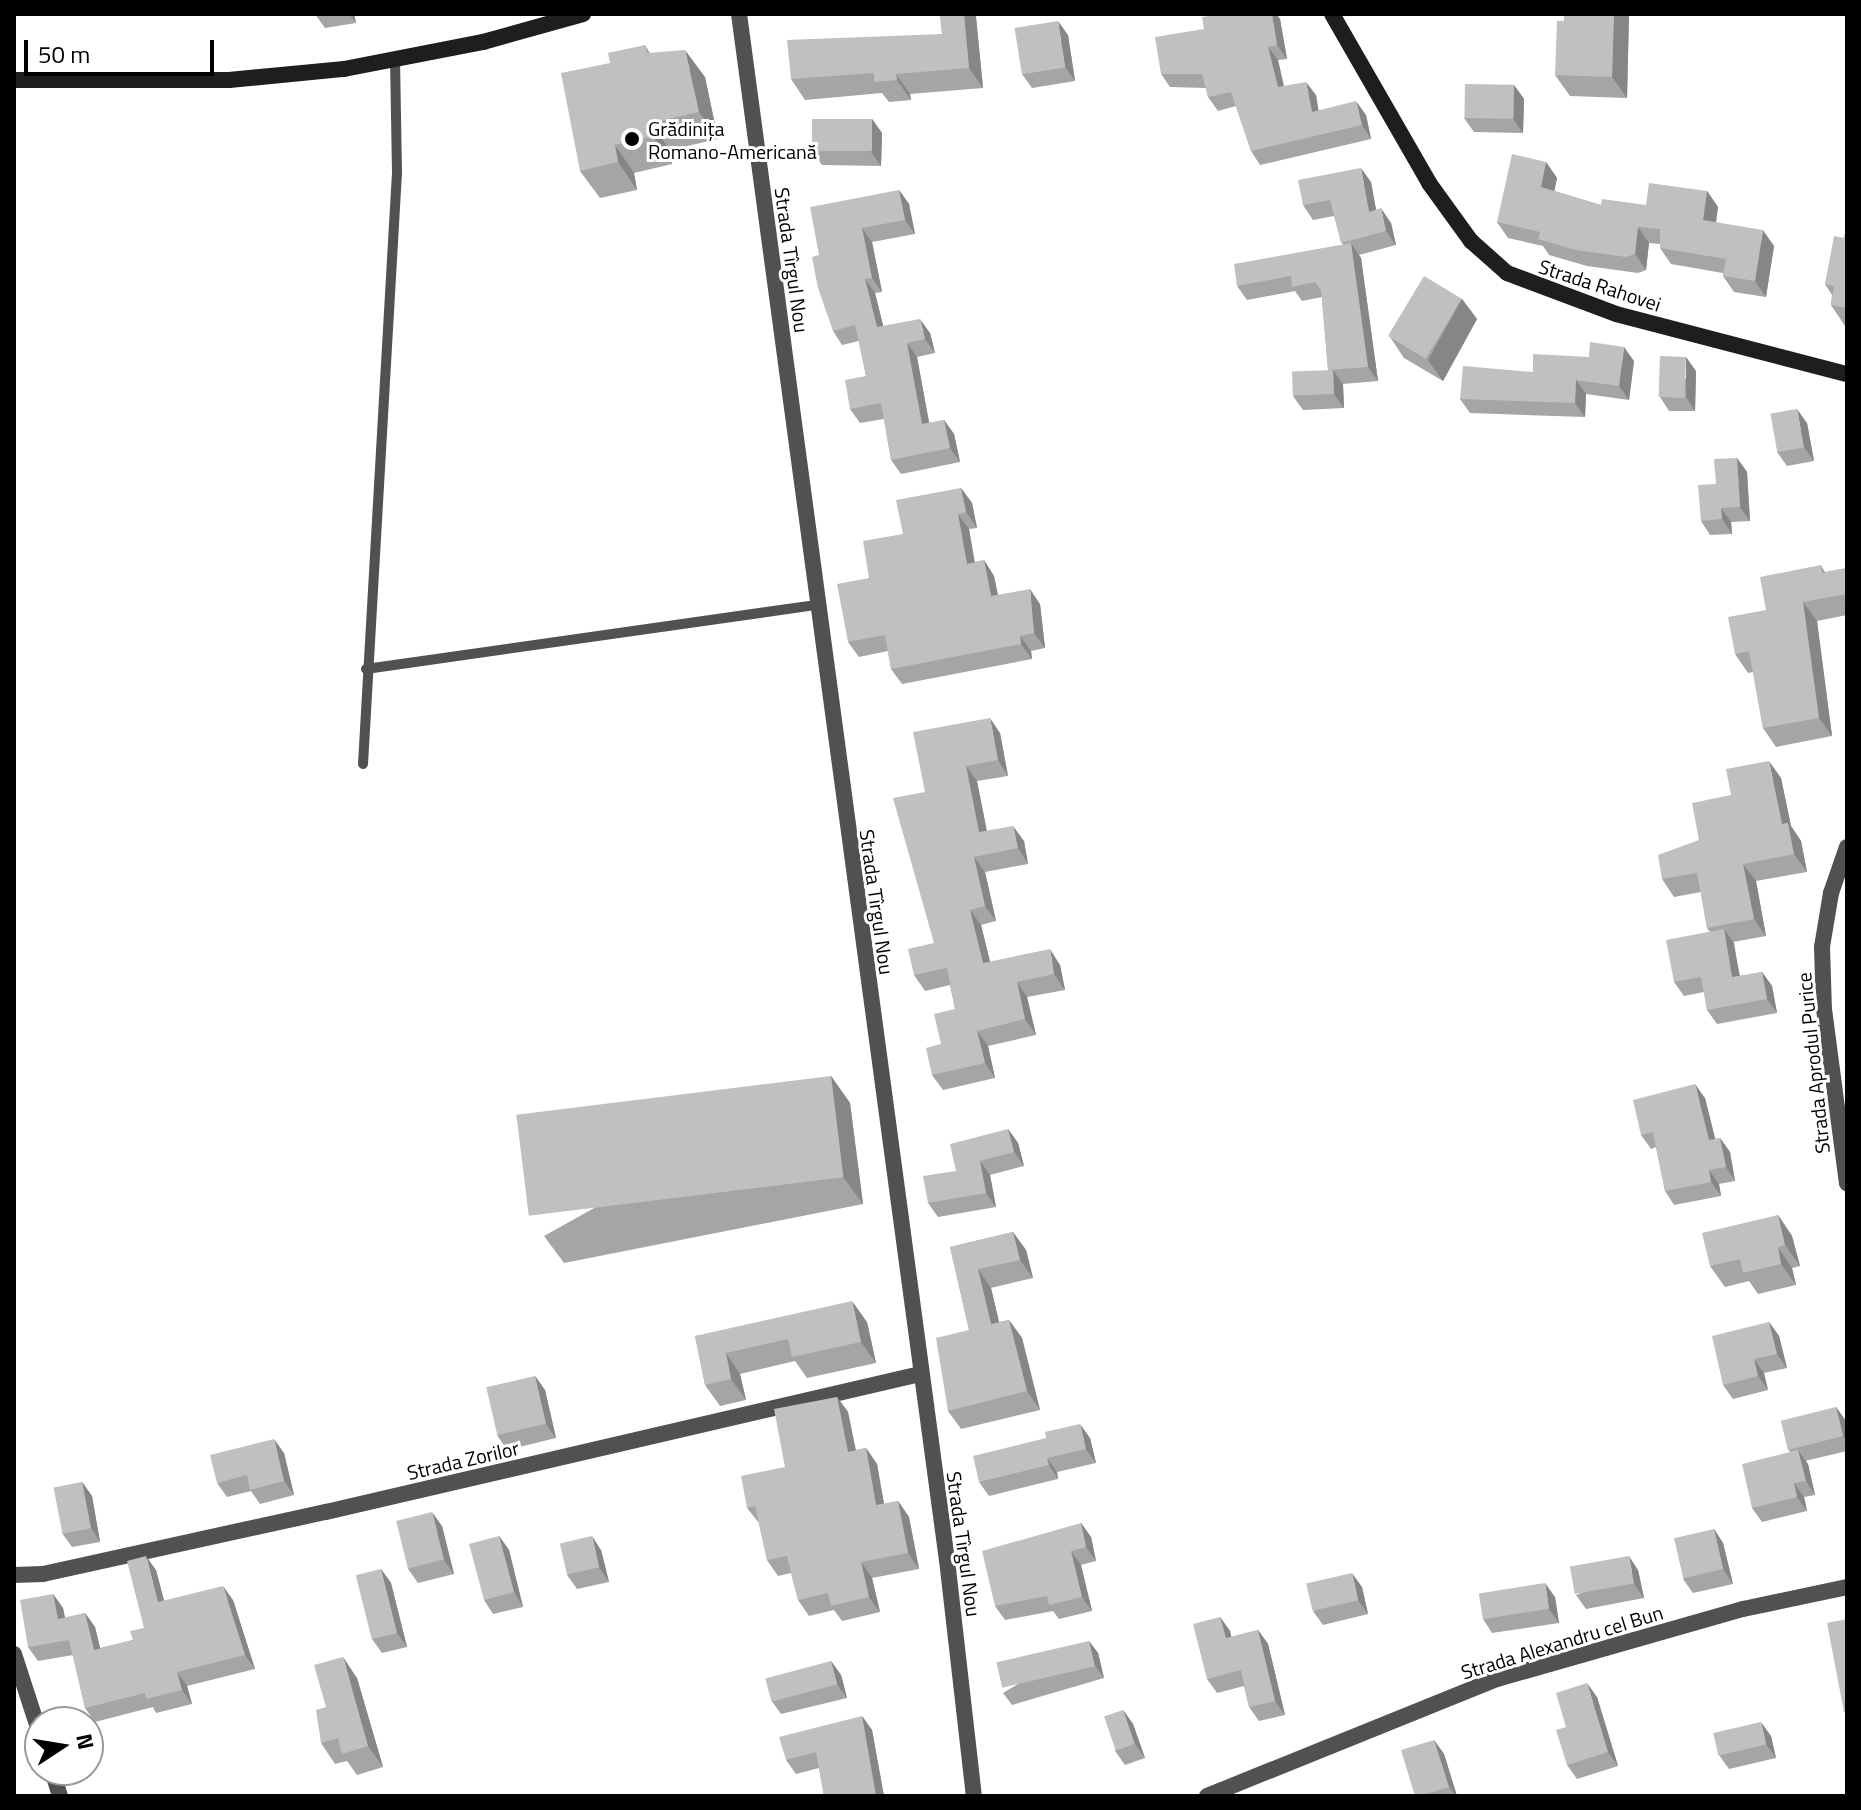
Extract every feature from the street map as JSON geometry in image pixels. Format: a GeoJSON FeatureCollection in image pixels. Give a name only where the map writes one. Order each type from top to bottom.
{"type":"FeatureCollection","features":[{"type":"Feature","properties":{"kind":"main road"},"geometry":{"type":"LineString","coordinates":[[14,80],[229,80],[395,60],[583,14]]}},
{"type":"Feature","properties":{"kind":"main road","name":"Strada Rahovei"},"geometry":{"type":"LineString","coordinates":[[1341,18],[1429,183],[1471,241],[1507,273],[1616,314],[1847,374]]}},
{"type":"Feature","properties":{"kind":"street","name":"Strada Tîrgul Nou"},"geometry":{"type":"LineString","coordinates":[[739,14],[974,1796]]}},
{"type":"Feature","properties":{"kind":"street","name":"Strada Aprodul Purice"},"geometry":{"type":"LineString","coordinates":[[1847,847],[1831,893],[1822,947],[1824,1009],[1847,1183]]}},
{"type":"Feature","properties":{"kind":"street","name":"Strada Zorilor"},"geometry":{"type":"LineString","coordinates":[[14,1575],[43,1574],[326,1512],[920,1374]]}},
{"type":"Feature","properties":{"kind":"street","name":"Strada Alexandru cel Bun"},"geometry":{"type":"LineString","coordinates":[[1207,1796],[1497,1679],[1743,1609],[1847,1587]]}},
{"type":"Feature","properties":{"kind":"street"},"geometry":{"type":"LineString","coordinates":[[14,1654],[31,1706]]}},
{"type":"Feature","properties":{"kind":"lane"},"geometry":{"type":"LineString","coordinates":[[363,764],[366,669],[397,173],[395,60]]}},
{"type":"Feature","properties":{"kind":"lane"},"geometry":{"type":"LineString","coordinates":[[366,669],[818,605]]}},
{"type":"Feature","properties":{"kind":"building"},"geometry":{"type":"Polygon","coordinates":[[[940,14],[964,14],[969,68],[896,74],[897,80],[874,82],[874,73],[791,79],[787,40],[942,34],[940,14]]]}},
{"type":"Feature","properties":{"kind":"building"},"geometry":{"type":"Polygon","coordinates":[[[1272,14],[1277,45],[1268,47],[1278,87],[1306,82],[1312,112],[1356,101],[1362,125],[1251,151],[1231,92],[1208,97],[1202,74],[1161,74],[1155,37],[1204,29],[1202,17],[1272,14]]]}},
{"type":"Feature","properties":{"kind":"building"},"geometry":{"type":"Polygon","coordinates":[[[1564,14],[1614,14],[1612,77],[1555,75],[1557,21],[1564,21],[1564,14]]]}},
{"type":"Feature","properties":{"kind":"building"},"geometry":{"type":"Polygon","coordinates":[[[1058,21],[1065,67],[1022,74],[1015,28],[1058,21]]]}},
{"type":"Feature","properties":{"kind":"building"},"geometry":{"type":"Polygon","coordinates":[[[645,45],[647,53],[685,50],[699,112],[651,123],[653,136],[615,145],[618,162],[580,171],[561,73],[610,63],[608,53],[645,45]]]}},
{"type":"Feature","properties":{"kind":"building"},"geometry":{"type":"Polygon","coordinates":[[[1465,84],[1514,85],[1513,119],[1464,118],[1465,84]]]}},
{"type":"Feature","properties":{"kind":"building"},"geometry":{"type":"Polygon","coordinates":[[[812,119],[872,119],[872,151],[812,151],[812,119]]]}},
{"type":"Feature","properties":{"kind":"building"},"geometry":{"type":"Polygon","coordinates":[[[1512,154],[1546,162],[1541,187],[1601,205],[1602,199],[1646,205],[1649,183],[1707,191],[1703,220],[1763,230],[1755,281],[1723,276],[1726,259],[1660,248],[1660,229],[1638,227],[1635,254],[1626,257],[1576,250],[1538,239],[1540,232],[1497,222],[1512,154]]]}},
{"type":"Feature","properties":{"kind":"building"},"geometry":{"type":"Polygon","coordinates":[[[1361,168],[1369,212],[1381,208],[1386,231],[1341,243],[1330,200],[1303,205],[1298,180],[1361,168]]]}},
{"type":"Feature","properties":{"kind":"building"},"geometry":{"type":"Polygon","coordinates":[[[899,190],[905,220],[862,228],[872,278],[865,279],[877,327],[920,319],[925,339],[907,343],[922,424],[944,420],[950,448],[891,460],[881,403],[850,409],[845,380],[866,376],[855,325],[833,331],[818,288],[812,257],[819,255],[810,207],[899,190]]]}},
{"type":"Feature","properties":{"kind":"building"},"geometry":{"type":"Polygon","coordinates":[[[1847,224],[1847,308],[1831,305],[1834,286],[1825,284],[1834,236],[1844,238],[1847,224]]]}},
{"type":"Feature","properties":{"kind":"building"},"geometry":{"type":"Polygon","coordinates":[[[1351,243],[1368,367],[1328,370],[1321,290],[1315,282],[1292,287],[1291,276],[1237,286],[1234,264],[1351,243]]]}},
{"type":"Feature","properties":{"kind":"building"},"geometry":{"type":"Polygon","coordinates":[[[1424,276],[1462,299],[1426,359],[1388,336],[1424,276]]]}},
{"type":"Feature","properties":{"kind":"building"},"geometry":{"type":"Polygon","coordinates":[[[1590,342],[1624,347],[1619,386],[1576,380],[1575,403],[1460,399],[1463,366],[1533,372],[1533,354],[1589,357],[1590,342]]]}},
{"type":"Feature","properties":{"kind":"building"},"geometry":{"type":"Polygon","coordinates":[[[1660,356],[1686,357],[1685,398],[1659,397],[1660,356]]]}},
{"type":"Feature","properties":{"kind":"building"},"geometry":{"type":"Polygon","coordinates":[[[1333,370],[1334,394],[1293,395],[1292,371],[1333,370]]]}},
{"type":"Feature","properties":{"kind":"building"},"geometry":{"type":"Polygon","coordinates":[[[1797,409],[1804,447],[1777,452],[1770,414],[1797,409]]]}},
{"type":"Feature","properties":{"kind":"building"},"geometry":{"type":"Polygon","coordinates":[[[1737,458],[1740,507],[1721,508],[1722,519],[1701,521],[1698,485],[1716,484],[1714,459],[1737,458]]]}},
{"type":"Feature","properties":{"kind":"building"},"geometry":{"type":"Polygon","coordinates":[[[961,488],[966,512],[958,514],[967,564],[984,560],[991,596],[1030,589],[1034,633],[1020,636],[1021,644],[891,669],[885,635],[848,642],[837,584],[869,578],[863,541],[903,534],[896,500],[961,488]]]}},
{"type":"Feature","properties":{"kind":"building"},"geometry":{"type":"Polygon","coordinates":[[[1821,565],[1822,573],[1847,568],[1847,594],[1803,602],[1819,718],[1763,728],[1749,651],[1735,654],[1728,617],[1766,610],[1760,577],[1821,565]]]}},
{"type":"Feature","properties":{"kind":"building"},"geometry":{"type":"Polygon","coordinates":[[[990,718],[998,760],[966,766],[979,832],[1013,826],[1018,848],[974,857],[985,906],[970,910],[983,963],[1050,949],[1054,974],[1017,982],[1025,1019],[977,1031],[985,1063],[932,1075],[926,1048],[941,1044],[934,1014],[955,1009],[947,968],[914,975],[908,949],[934,943],[893,798],[925,792],[913,732],[990,718]]]}},
{"type":"Feature","properties":{"kind":"building"},"geometry":{"type":"Polygon","coordinates":[[[1769,761],[1782,824],[1788,823],[1794,854],[1743,864],[1754,919],[1707,928],[1697,873],[1662,879],[1658,855],[1699,840],[1692,803],[1731,795],[1726,769],[1769,761]]]}},
{"type":"Feature","properties":{"kind":"building"},"geometry":{"type":"Polygon","coordinates":[[[1724,929],[1732,977],[1762,972],[1767,999],[1707,1010],[1701,977],[1674,982],[1666,940],[1724,929]]]}},
{"type":"Feature","properties":{"kind":"building"},"geometry":{"type":"Polygon","coordinates":[[[831,1076],[843,1177],[529,1216],[516,1115],[831,1076]]]}},
{"type":"Feature","properties":{"kind":"building"},"geometry":{"type":"Polygon","coordinates":[[[1695,1084],[1709,1140],[1720,1138],[1726,1167],[1709,1170],[1711,1182],[1665,1191],[1653,1132],[1641,1135],[1633,1100],[1695,1084]]]}},
{"type":"Feature","properties":{"kind":"building"},"geometry":{"type":"Polygon","coordinates":[[[1008,1129],[1014,1152],[980,1161],[986,1193],[928,1203],[923,1176],[956,1171],[950,1144],[1008,1129]]]}},
{"type":"Feature","properties":{"kind":"building"},"geometry":{"type":"Polygon","coordinates":[[[1778,1215],[1785,1245],[1778,1247],[1781,1264],[1743,1273],[1740,1259],[1710,1266],[1702,1233],[1778,1215]]]}},
{"type":"Feature","properties":{"kind":"building"},"geometry":{"type":"Polygon","coordinates":[[[1013,1232],[1020,1260],[978,1269],[991,1324],[1009,1320],[1027,1391],[948,1411],[936,1338],[969,1330],[950,1247],[1013,1232]]]}},
{"type":"Feature","properties":{"kind":"building"},"geometry":{"type":"Polygon","coordinates":[[[852,1301],[861,1342],[792,1357],[788,1339],[726,1353],[731,1379],[705,1385],[695,1336],[852,1301]]]}},
{"type":"Feature","properties":{"kind":"building"},"geometry":{"type":"Polygon","coordinates":[[[1769,1322],[1777,1354],[1754,1359],[1758,1376],[1723,1385],[1712,1336],[1769,1322]]]}},
{"type":"Feature","properties":{"kind":"building"},"geometry":{"type":"Polygon","coordinates":[[[535,1376],[546,1424],[497,1435],[486,1387],[535,1376]]]}},
{"type":"Feature","properties":{"kind":"building"},"geometry":{"type":"Polygon","coordinates":[[[837,1397],[848,1452],[866,1448],[876,1505],[898,1501],[908,1553],[861,1562],[869,1597],[831,1606],[828,1593],[798,1600],[787,1556],[767,1560],[755,1506],[747,1508],[741,1476],[785,1467],[774,1409],[837,1397]]]}},
{"type":"Feature","properties":{"kind":"building"},"geometry":{"type":"Polygon","coordinates":[[[1836,1407],[1843,1436],[1788,1450],[1781,1421],[1836,1407]]]}},
{"type":"Feature","properties":{"kind":"building"},"geometry":{"type":"Polygon","coordinates":[[[1080,1424],[1086,1449],[1047,1458],[1049,1465],[979,1482],[973,1456],[1046,1438],[1045,1432],[1080,1424]]]}},
{"type":"Feature","properties":{"kind":"building"},"geometry":{"type":"Polygon","coordinates":[[[274,1439],[284,1481],[250,1490],[247,1475],[217,1483],[210,1455],[274,1439]]]}},
{"type":"Feature","properties":{"kind":"building"},"geometry":{"type":"Polygon","coordinates":[[[1798,1450],[1806,1481],[1794,1483],[1797,1497],[1752,1508],[1742,1464],[1798,1450]]]}},
{"type":"Feature","properties":{"kind":"building"},"geometry":{"type":"Polygon","coordinates":[[[82,1482],[91,1528],[63,1534],[54,1488],[82,1482]]]}},
{"type":"Feature","properties":{"kind":"building"},"geometry":{"type":"Polygon","coordinates":[[[432,1512],[444,1560],[408,1568],[396,1521],[432,1512]]]}},
{"type":"Feature","properties":{"kind":"building"},"geometry":{"type":"Polygon","coordinates":[[[1081,1523],[1086,1547],[1071,1551],[1082,1597],[1049,1605],[1047,1596],[995,1606],[982,1551],[1081,1523]]]}},
{"type":"Feature","properties":{"kind":"building"},"geometry":{"type":"Polygon","coordinates":[[[1714,1529],[1723,1569],[1683,1578],[1674,1538],[1714,1529]]]}},
{"type":"Feature","properties":{"kind":"building"},"geometry":{"type":"Polygon","coordinates":[[[499,1536],[514,1592],[484,1600],[469,1544],[499,1536]]]}},
{"type":"Feature","properties":{"kind":"building"},"geometry":{"type":"Polygon","coordinates":[[[592,1536],[599,1567],[567,1575],[560,1543],[592,1536]]]}},
{"type":"Feature","properties":{"kind":"building"},"geometry":{"type":"Polygon","coordinates":[[[146,1556],[158,1602],[223,1586],[245,1655],[177,1672],[182,1690],[146,1699],[145,1693],[85,1706],[69,1640],[28,1647],[20,1600],[53,1594],[58,1619],[85,1613],[94,1650],[133,1640],[130,1631],[144,1628],[127,1561],[146,1556]]]}},
{"type":"Feature","properties":{"kind":"building"},"geometry":{"type":"Polygon","coordinates":[[[1629,1556],[1634,1584],[1575,1594],[1570,1566],[1629,1556]]]}},
{"type":"Feature","properties":{"kind":"building"},"geometry":{"type":"Polygon","coordinates":[[[381,1569],[397,1633],[372,1639],[356,1575],[381,1569]]]}},
{"type":"Feature","properties":{"kind":"building"},"geometry":{"type":"Polygon","coordinates":[[[1352,1573],[1358,1600],[1313,1611],[1306,1584],[1352,1573]]]}},
{"type":"Feature","properties":{"kind":"building"},"geometry":{"type":"Polygon","coordinates":[[[1545,1583],[1549,1609],[1483,1619],[1479,1593],[1545,1583]]]}},
{"type":"Feature","properties":{"kind":"building"},"geometry":{"type":"Polygon","coordinates":[[[1220,1617],[1226,1638],[1258,1630],[1275,1701],[1249,1707],[1241,1670],[1207,1679],[1193,1624],[1220,1617]]]}},
{"type":"Feature","properties":{"kind":"building"},"geometry":{"type":"Polygon","coordinates":[[[1847,1619],[1847,1712],[1844,1712],[1827,1623],[1847,1619]]]}},
{"type":"Feature","properties":{"kind":"building"},"geometry":{"type":"Polygon","coordinates":[[[1089,1641],[1095,1666],[1002,1688],[996,1662],[1089,1641]]]}},
{"type":"Feature","properties":{"kind":"building"},"geometry":{"type":"Polygon","coordinates":[[[343,1657],[368,1746],[342,1754],[338,1738],[321,1743],[316,1710],[326,1707],[314,1665],[343,1657]]]}},
{"type":"Feature","properties":{"kind":"building"},"geometry":{"type":"Polygon","coordinates":[[[831,1661],[837,1684],[772,1702],[765,1679],[831,1661]]]}},
{"type":"Feature","properties":{"kind":"building"},"geometry":{"type":"Polygon","coordinates":[[[1587,1683],[1608,1752],[1567,1765],[1556,1730],[1566,1727],[1556,1693],[1587,1683]]]}},
{"type":"Feature","properties":{"kind":"building"},"geometry":{"type":"Polygon","coordinates":[[[1123,1710],[1135,1744],[1116,1751],[1104,1717],[1123,1710]]]}},
{"type":"Feature","properties":{"kind":"building"},"geometry":{"type":"Polygon","coordinates":[[[862,1716],[876,1796],[824,1796],[816,1752],[786,1760],[779,1737],[862,1716]]]}},
{"type":"Feature","properties":{"kind":"building"},"geometry":{"type":"Polygon","coordinates":[[[1761,1722],[1766,1744],[1718,1755],[1713,1733],[1761,1722]]]}},
{"type":"Feature","properties":{"kind":"building"},"geometry":{"type":"Polygon","coordinates":[[[1434,1740],[1449,1787],[1415,1796],[1401,1750],[1434,1740]]]}},
{"type":"Feature","properties":{"kind":"place","name":"Grădinița Romano-Americană"},"geometry":{"type":"Point","coordinates":[632,139]}}]}
